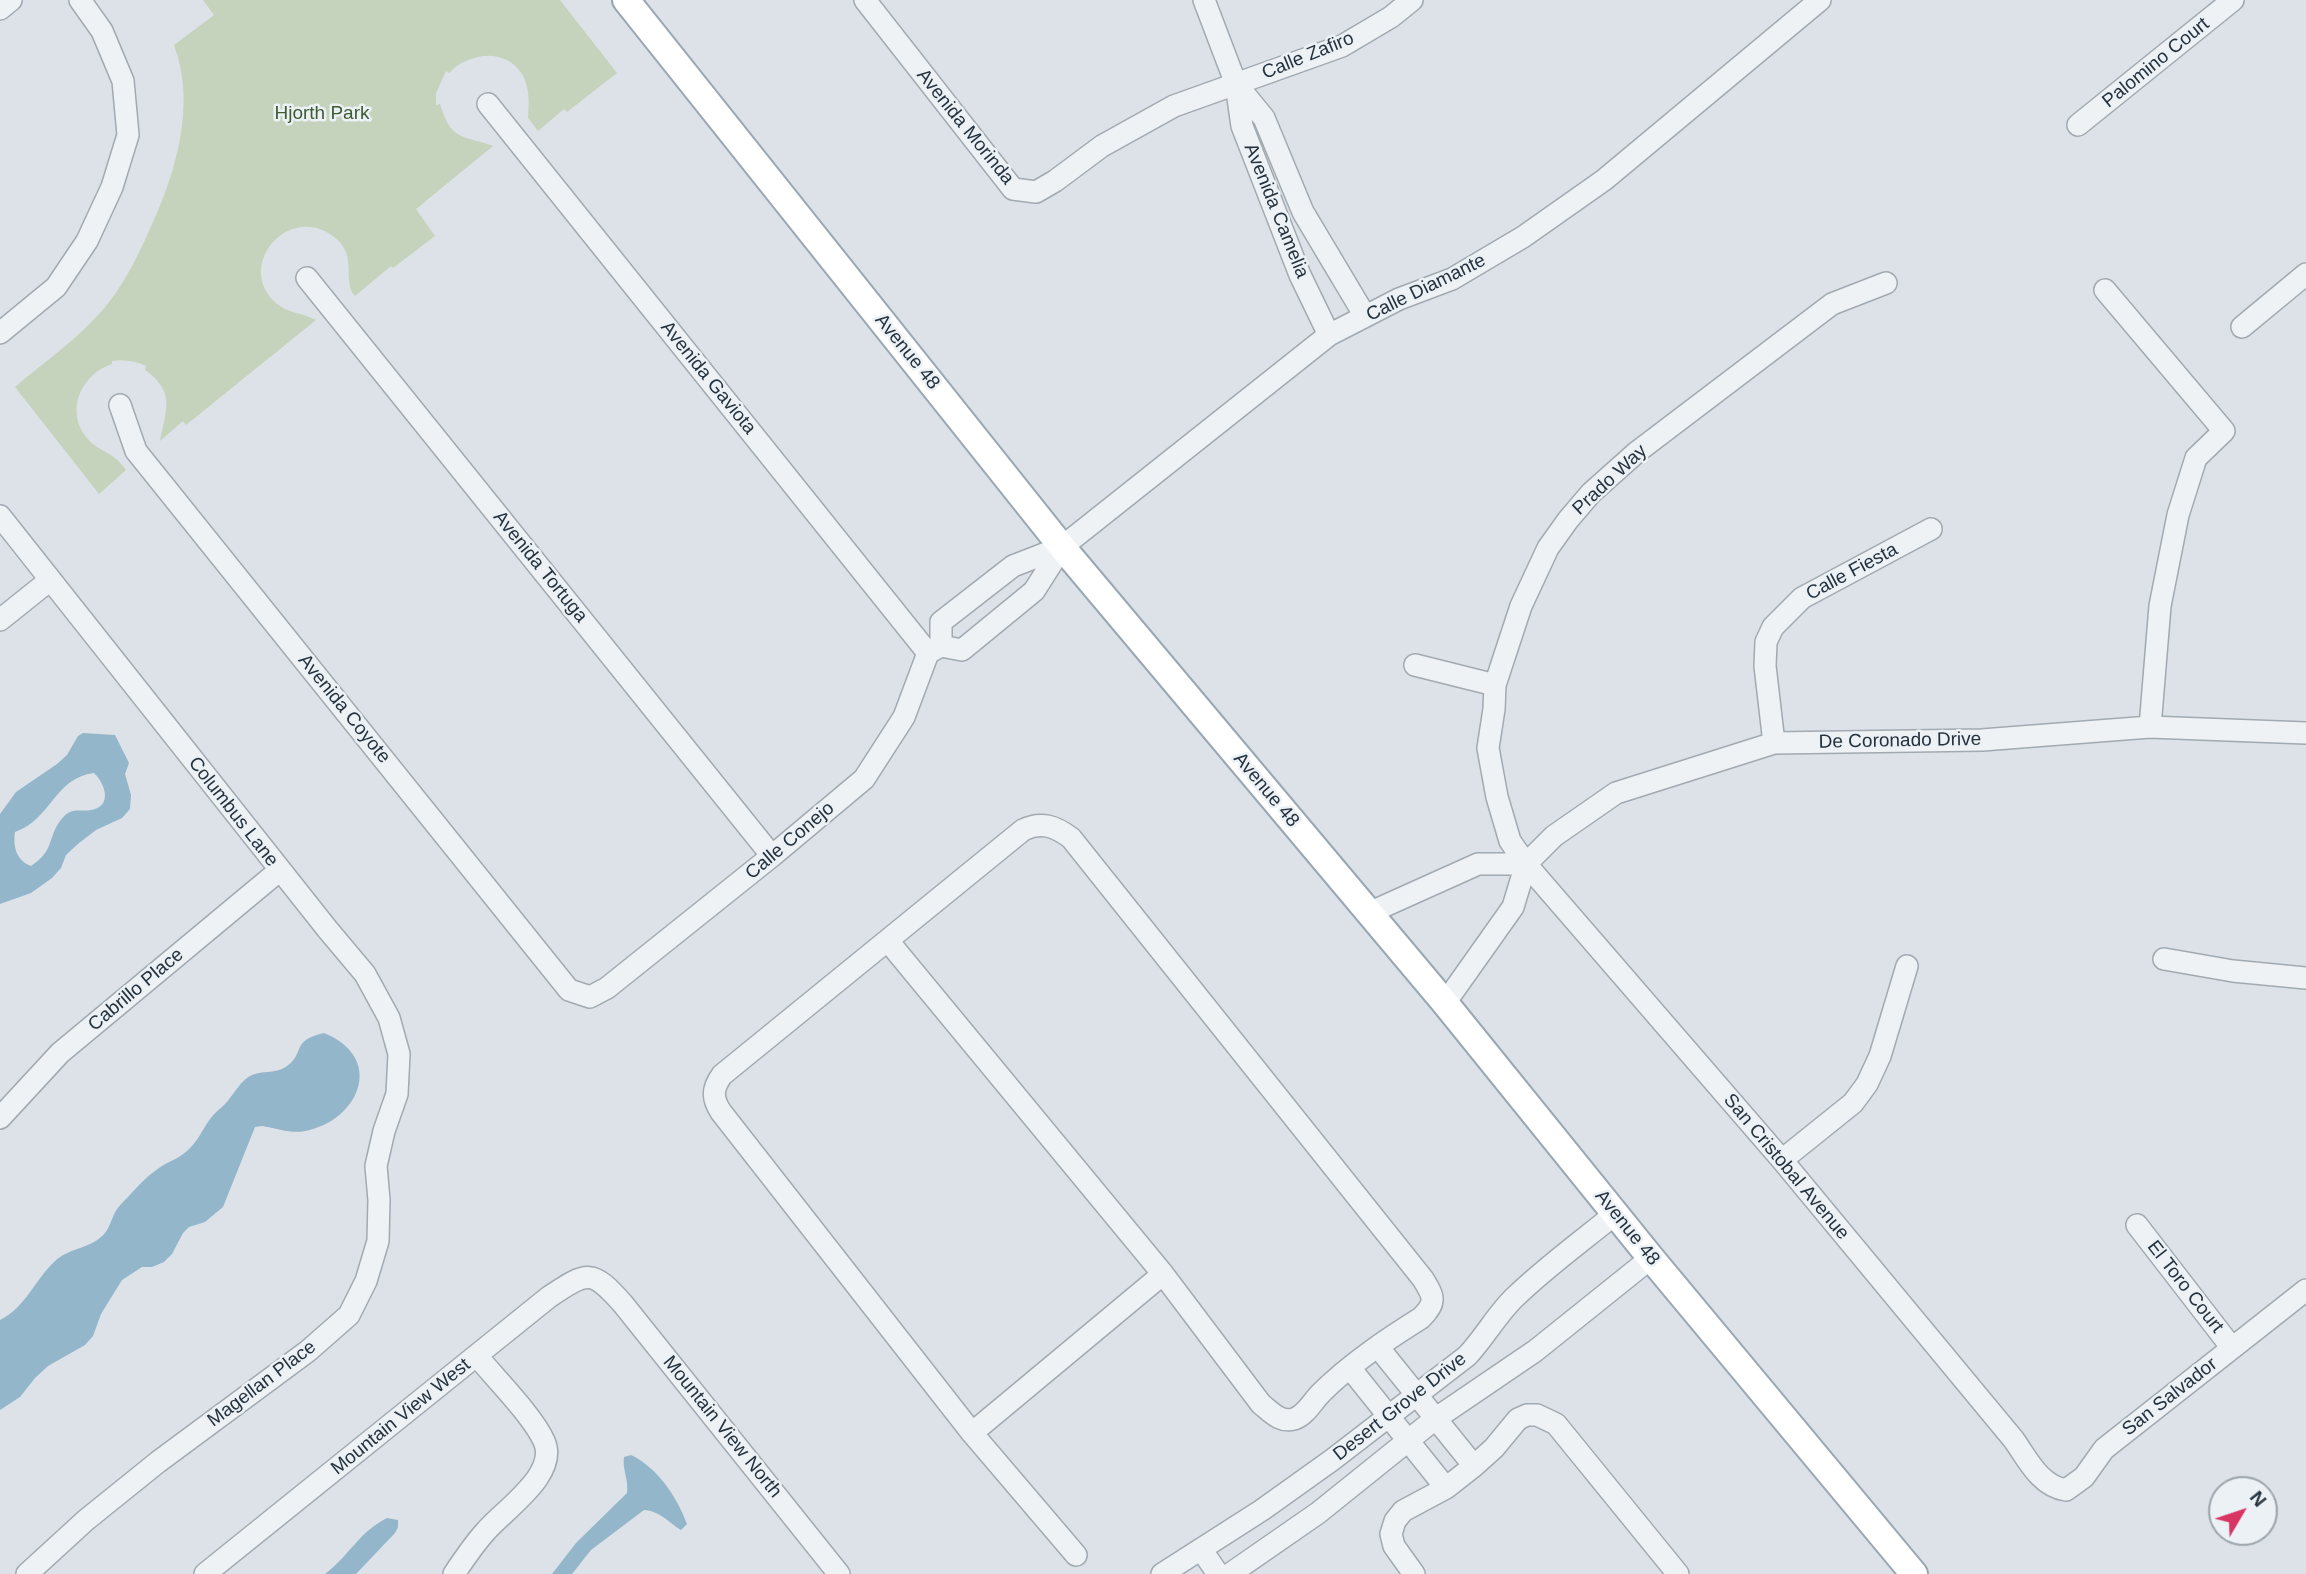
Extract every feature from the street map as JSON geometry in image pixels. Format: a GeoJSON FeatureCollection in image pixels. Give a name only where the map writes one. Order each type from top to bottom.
{"type":"FeatureCollection","features":[{"type":"Feature","properties":{"kind":"main road","name":"Avenue 48"},"geometry":{"type":"LineString","coordinates":[[626,0],[1062,547],[1445,1003],[1651,1258],[1914,1574]]}},
{"type":"Feature","properties":{"kind":"street"},"geometry":{"type":"LineString","coordinates":[[0,9],[11,0]]}},
{"type":"Feature","properties":{"kind":"street"},"geometry":{"type":"LineString","coordinates":[[0,332],[56,287],[87,241],[112,187],[128,135],[123,81],[102,31],[80,0]]}},
{"type":"Feature","properties":{"kind":"street","name":"Avenida Morinda"},"geometry":{"type":"LineString","coordinates":[[865,0],[1013,189],[1036,192],[1102,146],[1174,106],[1236,84]]}},
{"type":"Feature","properties":{"kind":"street","name":"Avenida Camelia"},"geometry":{"type":"LineString","coordinates":[[1204,0],[1236,84],[1242,126],[1300,275],[1329,335]]}},
{"type":"Feature","properties":{"kind":"street","name":"Calle Zafiro"},"geometry":{"type":"LineString","coordinates":[[1236,84],[1342,46],[1391,17],[1412,0]]}},
{"type":"Feature","properties":{"kind":"street","name":"Calle Diamante"},"geometry":{"type":"LineString","coordinates":[[1062,547],[1329,335],[1399,299],[1452,279],[1524,237],[1604,180],[1820,0]]}},
{"type":"Feature","properties":{"kind":"street","name":"Palomino Court"},"geometry":{"type":"LineString","coordinates":[[2078,125],[2233,0]]}},
{"type":"Feature","properties":{"kind":"street","name":"Avenida Camelia"},"geometry":{"type":"LineString","coordinates":[[1236,84],[1264,118],[1303,212],[1366,316]]}},
{"type":"Feature","properties":{"kind":"street","name":"Avenida Gaviota"},"geometry":{"type":"LineString","coordinates":[[488,104],[934,649]]}},
{"type":"Feature","properties":{"kind":"street"},"geometry":{"type":"LineString","coordinates":[[1289,245],[1315,232]]}},
{"type":"Feature","properties":{"kind":"street"},"geometry":{"type":"LineString","coordinates":[[2242,327],[2306,274]]}},
{"type":"Feature","properties":{"kind":"street","name":"Avenida Tortuga"},"geometry":{"type":"LineString","coordinates":[[307,278],[772,856]]}},
{"type":"Feature","properties":{"kind":"street","name":"Prado Way"},"geometry":{"type":"LineString","coordinates":[[1526,864],[1510,841],[1497,797],[1488,748],[1495,685],[1521,606],[1535,572],[1561,530],[1591,493],[1637,452],[1832,304],[1886,283]]}},
{"type":"Feature","properties":{"kind":"street"},"geometry":{"type":"LineString","coordinates":[[2105,290],[2224,431],[2196,458],[2178,515],[2160,606],[2150,727]]}},
{"type":"Feature","properties":{"kind":"street","name":"Avenida Coyote"},"geometry":{"type":"LineString","coordinates":[[120,405],[136,451],[569,990],[590,997]]}},
{"type":"Feature","properties":{"kind":"street","name":"Columbus Lane"},"geometry":{"type":"LineString","coordinates":[[0,516],[365,974],[389,1018],[399,1054],[397,1094],[384,1131]]}},
{"type":"Feature","properties":{"kind":"street","name":"Calle Fiesta"},"geometry":{"type":"LineString","coordinates":[[1774,743],[1765,666],[1766,642],[1773,626],[1801,598],[1931,529]]}},
{"type":"Feature","properties":{"kind":"street"},"geometry":{"type":"LineString","coordinates":[[934,649],[962,650],[1034,591],[1062,547]]}},
{"type":"Feature","properties":{"kind":"street","name":"Calle Conejo"},"geometry":{"type":"LineString","coordinates":[[590,997],[607,988],[864,779],[904,717],[934,649],[941,622],[1013,566],[1062,547]]}},
{"type":"Feature","properties":{"kind":"street"},"geometry":{"type":"LineString","coordinates":[[0,620],[50,580]]}},
{"type":"Feature","properties":{"kind":"street"},"geometry":{"type":"LineString","coordinates":[[1415,665],[1495,685]]}},
{"type":"Feature","properties":{"kind":"street","name":"De Coronado Drive"},"geometry":{"type":"LineString","coordinates":[[1445,1003],[1513,907],[1526,864],[1554,836],[1616,793],[1774,743],[1983,740],[2150,727],[2306,733]]}},
{"type":"Feature","properties":{"kind":"street"},"geometry":{"type":"LineString","coordinates":[[888,941],[1163,1274],[1261,1404],[1275,1416],[1284,1420],[1298,1418],[1350,1368],[1421,1318],[1433,1302],[1423,1279],[1071,838],[1049,825],[1040,824],[1023,830],[722,1075],[713,1092],[715,1103],[721,1112],[972,1433],[1076,1555]]}},
{"type":"Feature","properties":{"kind":"street"},"geometry":{"type":"LineString","coordinates":[[1369,913],[1478,864],[1526,864]]}},
{"type":"Feature","properties":{"kind":"street","name":"San Cristobal Avenue"},"geometry":{"type":"LineString","coordinates":[[1526,864],[1782,1160],[2014,1440],[2039,1475]]}},
{"type":"Feature","properties":{"kind":"street","name":"Cabrillo Place"},"geometry":{"type":"LineString","coordinates":[[0,1118],[60,1053],[280,870]]}},
{"type":"Feature","properties":{"kind":"street"},"geometry":{"type":"LineString","coordinates":[[2164,959],[2233,971],[2306,978]]}},
{"type":"Feature","properties":{"kind":"street"},"geometry":{"type":"LineString","coordinates":[[1782,1160],[1853,1103],[1867,1084],[1880,1056],[1907,966]]}},
{"type":"Feature","properties":{"kind":"street","name":"Magellan Place"},"geometry":{"type":"LineString","coordinates":[[27,1574],[86,1520],[148,1470],[308,1351],[349,1315],[366,1281],[378,1241],[376,1166],[384,1131]]}},
{"type":"Feature","properties":{"kind":"street","name":"Desert Grove Drive"},"geometry":{"type":"LineString","coordinates":[[1162,1574],[1272,1503],[1467,1356],[1515,1296],[1615,1213]]}},
{"type":"Feature","properties":{"kind":"street","name":"El Toro Court"},"geometry":{"type":"LineString","coordinates":[[2137,1226],[2232,1348]]}},
{"type":"Feature","properties":{"kind":"street","name":"Desert Grove Drive"},"geometry":{"type":"LineString","coordinates":[[1230,1574],[1318,1513],[1435,1419],[1535,1351],[1651,1258]]}},
{"type":"Feature","properties":{"kind":"street"},"geometry":{"type":"LineString","coordinates":[[972,1433],[1163,1274]]}},
{"type":"Feature","properties":{"kind":"street","name":"Mountain View West"},"geometry":{"type":"LineString","coordinates":[[205,1574],[565,1286],[593,1277],[603,1282]]}},
{"type":"Feature","properties":{"kind":"street","name":"Mountain View North"},"geometry":{"type":"LineString","coordinates":[[603,1282],[839,1574]]}},
{"type":"Feature","properties":{"kind":"street","name":"San Salvador"},"geometry":{"type":"LineString","coordinates":[[2039,1475],[2053,1488],[2066,1490],[2084,1477],[2104,1450],[2306,1290]]}},
{"type":"Feature","properties":{"kind":"street"},"geometry":{"type":"LineString","coordinates":[[1378,1347],[1474,1466]]}},
{"type":"Feature","properties":{"kind":"street"},"geometry":{"type":"LineString","coordinates":[[454,1574],[487,1529],[537,1480],[546,1464],[548,1452],[535,1425],[477,1356]]}},
{"type":"Feature","properties":{"kind":"street"},"geometry":{"type":"LineString","coordinates":[[1467,1356],[1488,1381]]}},
{"type":"Feature","properties":{"kind":"street"},"geometry":{"type":"LineString","coordinates":[[1350,1368],[1446,1488]]}},
{"type":"Feature","properties":{"kind":"street"},"geometry":{"type":"LineString","coordinates":[[1415,1574],[1394,1546],[1391,1534],[1395,1521],[1403,1511],[1446,1488],[1474,1466],[1494,1448],[1517,1419],[1537,1415],[1556,1424],[1678,1574]]}},
{"type":"Feature","properties":{"kind":"street"},"geometry":{"type":"LineString","coordinates":[[1200,1549],[1218,1574]]}},
{"type":"Feature","properties":{"kind":"green space","name":"Hjorth Park"},"geometry":{"type":"Polygon","coordinates":[[[203,0],[560,0],[617,73],[567,112],[564,109],[538,131],[528,118],[525,79],[515,65],[506,60],[486,56],[466,61],[449,73],[446,71],[436,93],[436,105],[440,104],[453,131],[493,146],[416,209],[435,236],[393,268],[391,266],[355,296],[349,283],[348,260],[342,244],[317,228],[300,227],[285,233],[272,243],[264,257],[261,272],[265,288],[280,306],[316,320],[186,425],[183,421],[160,441],[166,411],[165,394],[155,378],[145,370],[146,366],[116,360],[101,369],[84,385],[79,395],[77,417],[91,442],[115,458],[126,470],[99,494],[15,387],[70,342],[100,313],[121,285],[139,253],[167,187],[180,140],[183,92],[181,68],[174,45],[214,15],[203,0]]]}},
{"type":"Feature","properties":{"kind":"water"},"geometry":{"type":"Polygon","coordinates":[[[83,733],[115,735],[129,763],[125,774],[131,795],[130,809],[122,818],[96,830],[79,843],[66,855],[61,868],[52,878],[31,893],[0,904],[0,814],[16,792],[67,755],[78,736],[83,733]],[[94,773],[70,782],[37,818],[15,832],[15,848],[22,860],[31,866],[44,855],[64,816],[77,810],[95,809],[104,802],[105,792],[94,773]]]}},
{"type":"Feature","properties":{"kind":"water"},"geometry":{"type":"Polygon","coordinates":[[[324,1033],[343,1044],[355,1057],[359,1072],[358,1088],[351,1102],[339,1115],[324,1125],[305,1131],[255,1127],[223,1207],[205,1222],[189,1227],[164,1262],[152,1267],[142,1267],[122,1280],[101,1314],[93,1336],[85,1345],[48,1366],[20,1397],[0,1410],[0,1320],[23,1301],[47,1269],[60,1257],[96,1241],[104,1234],[121,1204],[150,1174],[190,1148],[210,1119],[244,1080],[252,1075],[282,1069],[293,1061],[302,1043],[324,1033]]]}},
{"type":"Feature","properties":{"kind":"water"},"geometry":{"type":"Polygon","coordinates":[[[631,1455],[658,1475],[678,1504],[687,1524],[681,1530],[659,1515],[644,1510],[591,1550],[572,1574],[552,1574],[576,1543],[627,1493],[624,1457],[631,1455]]]}},
{"type":"Feature","properties":{"kind":"water"},"geometry":{"type":"Polygon","coordinates":[[[387,1518],[398,1520],[395,1533],[356,1574],[325,1574],[369,1530],[387,1518]]]}}]}
